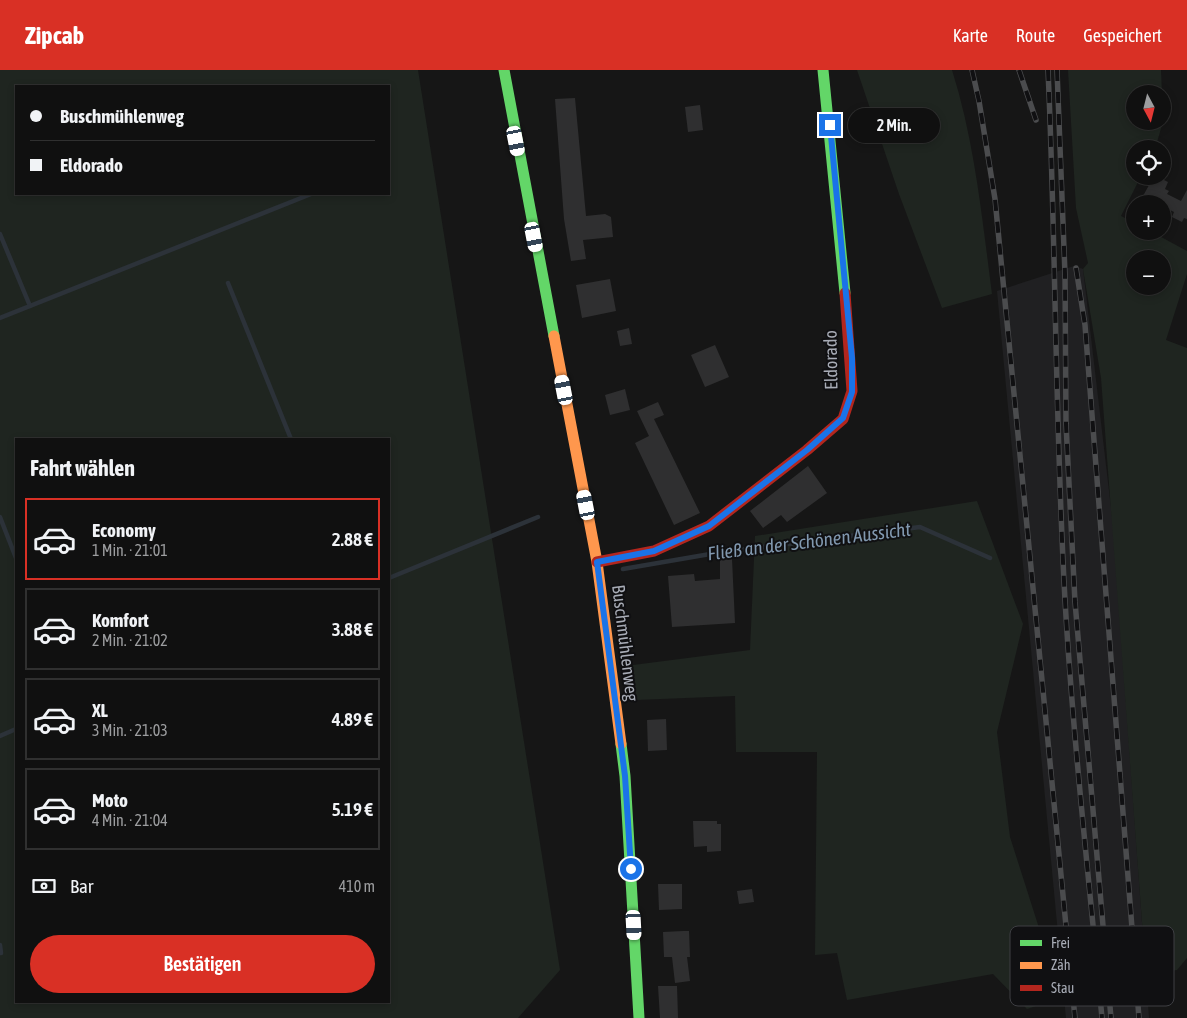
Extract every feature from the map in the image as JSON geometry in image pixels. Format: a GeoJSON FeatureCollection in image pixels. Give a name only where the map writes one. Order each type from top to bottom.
{"type":"FeatureCollection","features":[{"type":"Feature","properties":{"kind":"street","name":"Buschmühlenweg"},"geometry":{"type":"LineString","coordinates":[[504,70],[597,562],[625,776],[639,1018]]}},
{"type":"Feature","properties":{"kind":"street","name":"Eldorado"},"geometry":{"type":"LineString","coordinates":[[597,562],[654,551],[709,526],[807,450],[843,418],[852,392],[852,358],[823,70]]}},
{"type":"Feature","properties":{"kind":"shaded area"},"geometry":{"type":"Polygon","coordinates":[[[0,70],[418,70],[560,970],[518,1018],[0,1018],[0,70]]]}},
{"type":"Feature","properties":{"kind":"shaded area"},"geometry":{"type":"Polygon","coordinates":[[[857,70],[952,70],[967,125],[972,153],[992,294],[942,308],[899,194],[857,70]]]}},
{"type":"Feature","properties":{"kind":"shaded area"},"geometry":{"type":"Polygon","coordinates":[[[1068,70],[1161,70],[1162,85],[1126,85],[1126,130],[1161,130],[1158,140],[1126,140],[1126,185],[1136,185],[1132,195],[1126,195],[1126,206],[1121,216],[1126,218],[1126,240],[1167,240],[1187,251],[1187,274],[1166,340],[1187,348],[1187,958],[1177,970],[1174,970],[1174,926],[1142,926],[1101,378],[1083,269],[1088,263],[1076,208],[1068,70]]]}},
{"type":"Feature","properties":{"kind":"shaded area"},"geometry":{"type":"Polygon","coordinates":[[[1074,266],[1083,269],[1113,525],[1142,926],[1057,926],[997,291],[1074,266]]]}},
{"type":"Feature","properties":{"kind":"shaded area"},"geometry":{"type":"Polygon","coordinates":[[[977,501],[1023,624],[997,732],[1010,837],[1038,926],[1010,926],[1010,992],[993,974],[847,1000],[837,953],[815,955],[817,752],[736,752],[735,696],[636,700],[633,665],[750,650],[755,536],[977,501]]]}},
{"type":"Feature","properties":{"kind":"shaded area"},"geometry":{"type":"Polygon","coordinates":[[[1024,1006],[1036,1006],[1027,1009],[1024,1006]]]}},
{"type":"Feature","properties":{"kind":"shaded area"},"geometry":{"type":"Polygon","coordinates":[[[1065,1006],[1148,1006],[1149,1018],[1066,1018],[1065,1006]]]}},
{"type":"Feature","properties":{"kind":"building"},"geometry":{"type":"Polygon","coordinates":[[[575,98],[586,216],[605,214],[611,217],[613,237],[583,240],[586,259],[571,261],[564,219],[555,99],[575,98]]]}},
{"type":"Feature","properties":{"kind":"building"},"geometry":{"type":"Polygon","coordinates":[[[700,105],[703,130],[688,132],[685,107],[700,105]]]}},
{"type":"Feature","properties":{"kind":"building"},"geometry":{"type":"Polygon","coordinates":[[[1149,185],[1167,185],[1165,189],[1169,191],[1167,194],[1169,195],[1144,195],[1149,185]]]}},
{"type":"Feature","properties":{"kind":"building"},"geometry":{"type":"Polygon","coordinates":[[[1187,190],[1187,219],[1184,218],[1182,222],[1172,217],[1174,212],[1171,210],[1171,196],[1181,201],[1187,190]]]}},
{"type":"Feature","properties":{"kind":"building"},"geometry":{"type":"Polygon","coordinates":[[[610,279],[616,311],[582,318],[576,285],[610,279]]]}},
{"type":"Feature","properties":{"kind":"building"},"geometry":{"type":"Polygon","coordinates":[[[629,328],[632,344],[620,346],[617,331],[629,328]]]}},
{"type":"Feature","properties":{"kind":"building"},"geometry":{"type":"Polygon","coordinates":[[[715,345],[729,377],[705,387],[691,355],[715,345]]]}},
{"type":"Feature","properties":{"kind":"building"},"geometry":{"type":"Polygon","coordinates":[[[625,389],[630,410],[610,415],[605,395],[625,389]]]}},
{"type":"Feature","properties":{"kind":"building"},"geometry":{"type":"Polygon","coordinates":[[[658,402],[664,415],[654,419],[700,513],[674,525],[635,443],[649,436],[637,411],[658,402]]]}},
{"type":"Feature","properties":{"kind":"building"},"geometry":{"type":"Polygon","coordinates":[[[808,466],[827,493],[787,522],[781,515],[763,528],[750,511],[808,466]]]}},
{"type":"Feature","properties":{"kind":"building"},"geometry":{"type":"Polygon","coordinates":[[[720,559],[732,559],[735,623],[672,627],[668,576],[694,574],[695,581],[720,579],[720,559]]]}},
{"type":"Feature","properties":{"kind":"building"},"geometry":{"type":"Polygon","coordinates":[[[666,719],[667,750],[648,751],[647,720],[666,719]]]}},
{"type":"Feature","properties":{"kind":"building"},"geometry":{"type":"Polygon","coordinates":[[[693,821],[717,821],[717,824],[721,824],[721,851],[707,852],[707,846],[694,847],[693,821]]]}},
{"type":"Feature","properties":{"kind":"building"},"geometry":{"type":"Polygon","coordinates":[[[658,884],[682,884],[682,909],[659,910],[658,884]]]}},
{"type":"Feature","properties":{"kind":"building"},"geometry":{"type":"Polygon","coordinates":[[[752,889],[754,902],[739,904],[737,891],[752,889]]]}},
{"type":"Feature","properties":{"kind":"building"},"geometry":{"type":"Polygon","coordinates":[[[689,931],[690,957],[687,957],[690,981],[675,983],[672,957],[664,957],[663,932],[689,931]]]}},
{"type":"Feature","properties":{"kind":"building"},"geometry":{"type":"Polygon","coordinates":[[[658,986],[677,986],[678,1018],[660,1018],[658,986]]]}},
{"type":"Feature","properties":{"kind":"waterway"},"geometry":{"type":"LineString","coordinates":[[0,318],[308,195]]}},
{"type":"Feature","properties":{"kind":"waterway"},"geometry":{"type":"LineString","coordinates":[[0,234],[30,306]]}},
{"type":"Feature","properties":{"kind":"waterway"},"geometry":{"type":"LineString","coordinates":[[228,283],[291,438]]}},
{"type":"Feature","properties":{"kind":"waterway"},"geometry":{"type":"LineString","coordinates":[[0,517],[15,555]]}},
{"type":"Feature","properties":{"kind":"waterway"},"geometry":{"type":"LineString","coordinates":[[390,578],[538,517]]}},
{"type":"Feature","properties":{"kind":"waterway","name":"Fließ an der Schönen Aussicht"},"geometry":{"type":"LineString","coordinates":[[623,569],[716,553],[920,527],[990,558]]}},
{"type":"Feature","properties":{"kind":"waterway"},"geometry":{"type":"LineString","coordinates":[[0,736],[15,729]]}},
{"type":"Feature","properties":{"kind":"waterway"},"geometry":{"type":"LineString","coordinates":[[0,945],[1,953]]}},
{"type":"Feature","properties":{"kind":"railway"},"geometry":{"type":"LineString","coordinates":[[972,70],[995,199],[1066,926]]}},
{"type":"Feature","properties":{"kind":"railway"},"geometry":{"type":"LineString","coordinates":[[1019,70],[1036,120]]}},
{"type":"Feature","properties":{"kind":"railway"},"geometry":{"type":"LineString","coordinates":[[1048,70],[1059,467],[1065,600],[1077,757],[1093,926]]}},
{"type":"Feature","properties":{"kind":"railway"},"geometry":{"type":"LineString","coordinates":[[1057,70],[1065,274],[1066,424],[1075,602],[1103,926]]}},
{"type":"Feature","properties":{"kind":"railway"},"geometry":{"type":"LineString","coordinates":[[1076,268],[1085,325],[1132,926]]}},
{"type":"Feature","properties":{"kind":"railway"},"geometry":{"type":"LineString","coordinates":[[1074,1006],[1075,1018]]}},
{"type":"Feature","properties":{"kind":"railway"},"geometry":{"type":"LineString","coordinates":[[1101,1006],[1102,1018]]}},
{"type":"Feature","properties":{"kind":"railway"},"geometry":{"type":"LineString","coordinates":[[1110,1006],[1111,1018]]}},
{"type":"Feature","properties":{"kind":"railway"},"geometry":{"type":"LineString","coordinates":[[1138,1006],[1139,1018]]}},
{"type":"Feature","properties":{"kind":"traffic: fast"},"geometry":{"type":"LineString","coordinates":[[504,70],[554,336]]}},
{"type":"Feature","properties":{"kind":"traffic: fast"},"geometry":{"type":"LineString","coordinates":[[823,70],[845,293]]}},
{"type":"Feature","properties":{"kind":"traffic: fast"},"geometry":{"type":"LineString","coordinates":[[621,744],[625,776],[639,1018]]}},
{"type":"Feature","properties":{"kind":"traffic: slow"},"geometry":{"type":"LineString","coordinates":[[554,336],[597,562],[621,744]]}},
{"type":"Feature","properties":{"kind":"traffic: jam"},"geometry":{"type":"LineString","coordinates":[[597,562],[654,551],[709,526],[807,450],[843,419],[852,391],[845,293]]}},
{"type":"Feature","properties":{"kind":"route"},"geometry":{"type":"LineString","coordinates":[[631,869],[625,776],[597,562],[654,551],[709,526],[807,450],[843,418],[852,392],[852,358],[830,125]]}}]}
